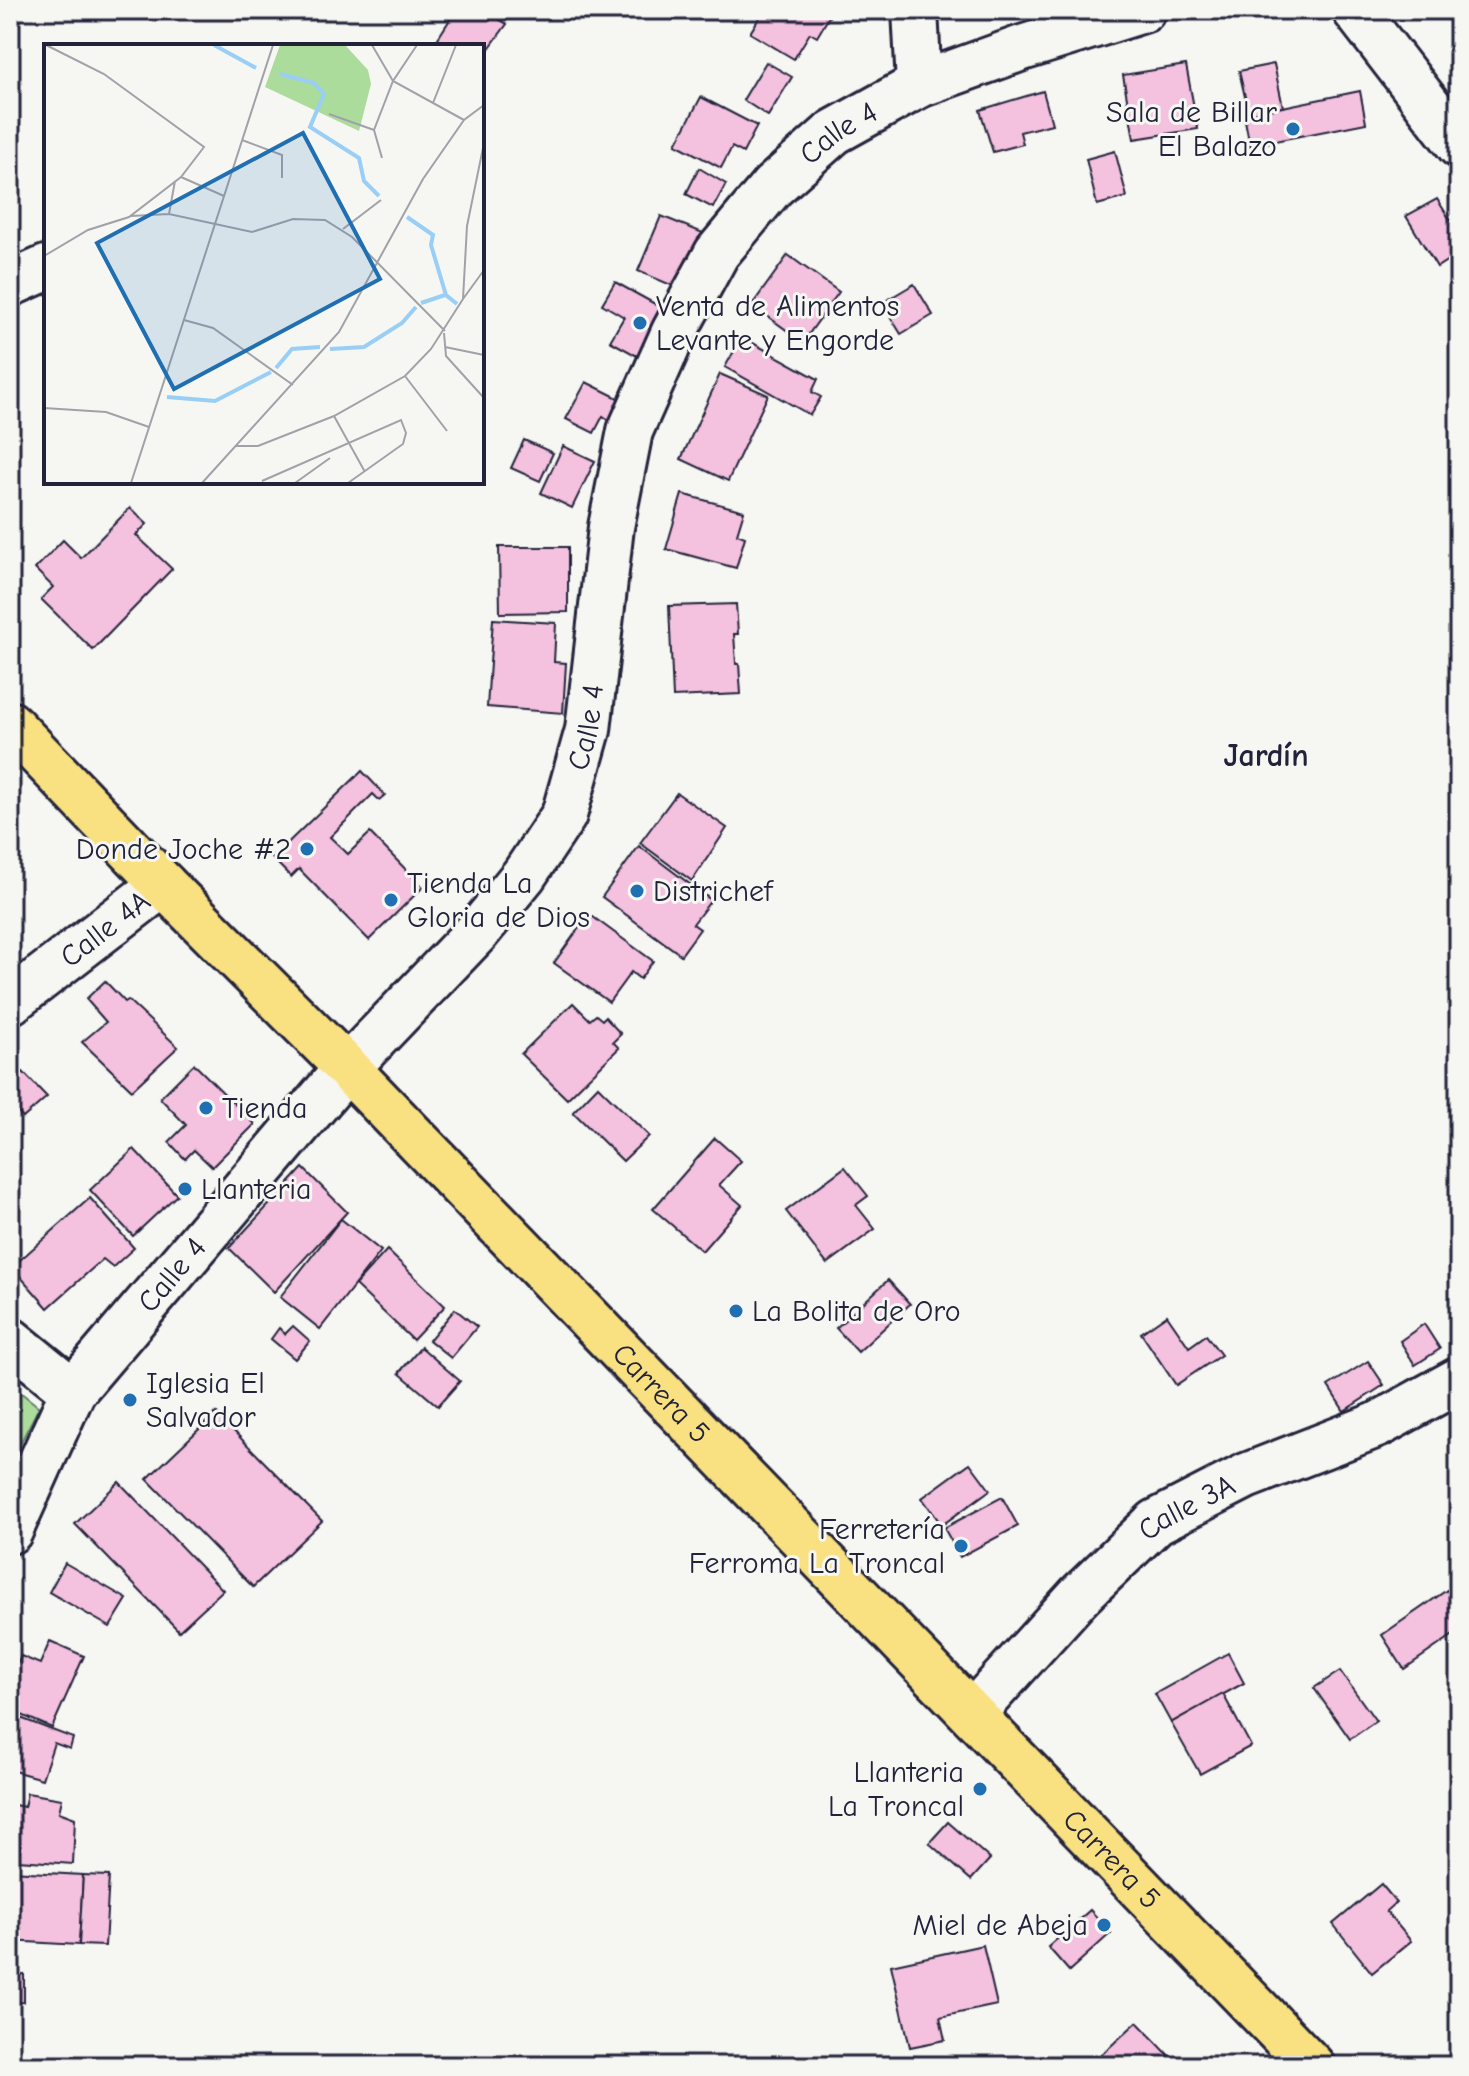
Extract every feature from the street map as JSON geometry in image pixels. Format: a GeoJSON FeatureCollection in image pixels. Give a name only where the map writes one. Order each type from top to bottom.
{"type":"FeatureCollection","features":[{"type":"Feature","properties":{"kind":"highway","name":"Carrera 5"},"geometry":{"type":"LineString","coordinates":[[10,724],[1312,2066]]}},
{"type":"Feature","properties":{"kind":"street"},"geometry":{"type":"LineString","coordinates":[[915,10],[919,85]]}},
{"type":"Feature","properties":{"kind":"street","name":"Calle 4"},"geometry":{"type":"LineString","coordinates":[[10,1531],[73,1391],[347,1068],[478,931],[524,875],[564,815],[588,730],[611,527],[630,431],[674,332],[717,253],[772,187],[834,132],[919,85],[1143,10]]}},
{"type":"Feature","properties":{"kind":"street"},"geometry":{"type":"LineString","coordinates":[[1355,10],[1459,145]]}},
{"type":"Feature","properties":{"kind":"street"},"geometry":{"type":"LineString","coordinates":[[10,284],[44,269]]}},
{"type":"Feature","properties":{"kind":"street","name":"Calle 4A"},"geometry":{"type":"LineString","coordinates":[[10,1002],[163,884]]}},
{"type":"Feature","properties":{"kind":"street"},"geometry":{"type":"LineString","coordinates":[[10,1340],[73,1391]]}},
{"type":"Feature","properties":{"kind":"street","name":"Calle 3A"},"geometry":{"type":"LineString","coordinates":[[972,1714],[1079,1596],[1156,1522],[1246,1476],[1377,1425],[1459,1380]]}},
{"type":"Feature","properties":{"kind":"green space"},"geometry":{"type":"Polygon","coordinates":[[[10,1384],[39,1407],[10,1463],[10,1384]]]}},
{"type":"Feature","properties":{"kind":"building"},"geometry":{"type":"Polygon","coordinates":[[[456,10],[482,10],[507,24],[484,55],[484,44],[434,44],[456,10]]]}},
{"type":"Feature","properties":{"kind":"building"},"geometry":{"type":"Polygon","coordinates":[[[764,10],[833,10],[817,37],[810,33],[794,59],[750,33],[764,10]]]}},
{"type":"Feature","properties":{"kind":"building"},"geometry":{"type":"Polygon","coordinates":[[[766,62],[792,77],[768,116],[743,100],[766,62]]]}},
{"type":"Feature","properties":{"kind":"building"},"geometry":{"type":"Polygon","coordinates":[[[1274,64],[1283,107],[1249,114],[1239,71],[1274,64]]]}},
{"type":"Feature","properties":{"kind":"building"},"geometry":{"type":"Polygon","coordinates":[[[1186,65],[1198,129],[1134,139],[1123,75],[1186,65]]]}},
{"type":"Feature","properties":{"kind":"building"},"geometry":{"type":"Polygon","coordinates":[[[1043,91],[1052,124],[1020,132],[1023,144],[993,152],[980,110],[1043,91]]]}},
{"type":"Feature","properties":{"kind":"building"},"geometry":{"type":"Polygon","coordinates":[[[1360,91],[1366,123],[1250,146],[1244,115],[1360,91]]]}},
{"type":"Feature","properties":{"kind":"building"},"geometry":{"type":"Polygon","coordinates":[[[701,97],[757,126],[743,153],[732,147],[721,168],[676,144],[701,97]]]}},
{"type":"Feature","properties":{"kind":"building"},"geometry":{"type":"Polygon","coordinates":[[[1115,151],[1127,197],[1097,205],[1086,159],[1115,151]]]}},
{"type":"Feature","properties":{"kind":"building"},"geometry":{"type":"Polygon","coordinates":[[[699,168],[726,184],[713,208],[686,194],[699,168]]]}},
{"type":"Feature","properties":{"kind":"building"},"geometry":{"type":"Polygon","coordinates":[[[1437,199],[1459,234],[1459,253],[1437,267],[1406,216],[1437,199]]]}},
{"type":"Feature","properties":{"kind":"building"},"geometry":{"type":"Polygon","coordinates":[[[661,216],[708,235],[685,291],[638,271],[661,216]]]}},
{"type":"Feature","properties":{"kind":"building"},"geometry":{"type":"Polygon","coordinates":[[[788,255],[839,292],[803,342],[752,305],[788,255]]]}},
{"type":"Feature","properties":{"kind":"building"},"geometry":{"type":"Polygon","coordinates":[[[615,282],[675,315],[648,362],[610,341],[624,317],[602,304],[615,282]]]}},
{"type":"Feature","properties":{"kind":"building"},"geometry":{"type":"Polygon","coordinates":[[[914,284],[933,315],[901,334],[882,303],[914,284]]]}},
{"type":"Feature","properties":{"kind":"building"},"geometry":{"type":"Polygon","coordinates":[[[742,337],[818,379],[812,392],[821,397],[810,415],[725,367],[742,337]]]}},
{"type":"Feature","properties":{"kind":"building"},"geometry":{"type":"Polygon","coordinates":[[[720,374],[768,395],[728,481],[681,459],[720,374]]]}},
{"type":"Feature","properties":{"kind":"building"},"geometry":{"type":"Polygon","coordinates":[[[586,382],[620,399],[609,420],[603,416],[594,433],[566,419],[586,382]]]}},
{"type":"Feature","properties":{"kind":"building"},"geometry":{"type":"Polygon","coordinates":[[[524,440],[553,453],[540,481],[511,468],[524,440]]]}},
{"type":"Feature","properties":{"kind":"building"},"geometry":{"type":"Polygon","coordinates":[[[563,446],[595,461],[572,508],[541,493],[563,446]]]}},
{"type":"Feature","properties":{"kind":"building"},"geometry":{"type":"Polygon","coordinates":[[[682,494],[744,511],[737,534],[745,537],[736,568],[666,549],[682,494]]]}},
{"type":"Feature","properties":{"kind":"building"},"geometry":{"type":"Polygon","coordinates":[[[130,508],[147,524],[136,535],[172,569],[93,650],[41,599],[53,587],[35,569],[63,540],[81,558],[130,508]]]}},
{"type":"Feature","properties":{"kind":"building"},"geometry":{"type":"Polygon","coordinates":[[[499,547],[568,547],[568,612],[500,613],[499,547]]]}},
{"type":"Feature","properties":{"kind":"building"},"geometry":{"type":"Polygon","coordinates":[[[736,604],[738,634],[734,634],[741,694],[673,697],[669,606],[736,604]]]}},
{"type":"Feature","properties":{"kind":"building"},"geometry":{"type":"Polygon","coordinates":[[[493,619],[556,623],[554,662],[566,663],[563,713],[487,707],[493,619]]]}},
{"type":"Feature","properties":{"kind":"building"},"geometry":{"type":"Polygon","coordinates":[[[362,771],[385,795],[379,800],[373,794],[330,837],[348,854],[370,833],[423,887],[369,940],[299,869],[291,877],[272,858],[362,771]]]}},
{"type":"Feature","properties":{"kind":"building"},"geometry":{"type":"Polygon","coordinates":[[[677,793],[727,828],[692,881],[640,843],[677,793]]]}},
{"type":"Feature","properties":{"kind":"building"},"geometry":{"type":"Polygon","coordinates":[[[639,846],[711,900],[693,924],[700,929],[681,955],[602,897],[639,846]]]}},
{"type":"Feature","properties":{"kind":"building"},"geometry":{"type":"Polygon","coordinates":[[[589,914],[653,961],[640,979],[631,972],[609,1002],[554,963],[589,914]]]}},
{"type":"Feature","properties":{"kind":"building"},"geometry":{"type":"Polygon","coordinates":[[[105,981],[178,1047],[132,1090],[82,1042],[106,1022],[86,999],[105,981]]]}},
{"type":"Feature","properties":{"kind":"building"},"geometry":{"type":"Polygon","coordinates":[[[573,1003],[590,1020],[596,1015],[602,1020],[605,1017],[621,1034],[613,1042],[619,1048],[567,1099],[521,1054],[573,1003]]]}},
{"type":"Feature","properties":{"kind":"building"},"geometry":{"type":"Polygon","coordinates":[[[194,1064],[255,1124],[212,1167],[194,1150],[185,1159],[169,1142],[186,1125],[160,1098],[194,1064]]]}},
{"type":"Feature","properties":{"kind":"building"},"geometry":{"type":"Polygon","coordinates":[[[23,1072],[47,1097],[23,1118],[10,1104],[10,1085],[23,1072]]]}},
{"type":"Feature","properties":{"kind":"building"},"geometry":{"type":"Polygon","coordinates":[[[598,1086],[649,1136],[623,1161],[573,1112],[598,1086]]]}},
{"type":"Feature","properties":{"kind":"building"},"geometry":{"type":"Polygon","coordinates":[[[715,1138],[741,1161],[719,1185],[742,1205],[702,1251],[653,1209],[715,1138]]]}},
{"type":"Feature","properties":{"kind":"building"},"geometry":{"type":"Polygon","coordinates":[[[134,1149],[177,1195],[133,1236],[90,1190],[134,1149]]]}},
{"type":"Feature","properties":{"kind":"building"},"geometry":{"type":"Polygon","coordinates":[[[845,1167],[868,1196],[856,1205],[875,1229],[827,1264],[786,1211],[845,1167]]]}},
{"type":"Feature","properties":{"kind":"building"},"geometry":{"type":"Polygon","coordinates":[[[303,1168],[347,1212],[274,1292],[229,1248],[303,1168]]]}},
{"type":"Feature","properties":{"kind":"building"},"geometry":{"type":"Polygon","coordinates":[[[90,1198],[134,1248],[113,1267],[103,1259],[48,1308],[12,1267],[90,1198]]]}},
{"type":"Feature","properties":{"kind":"building"},"geometry":{"type":"Polygon","coordinates":[[[341,1219],[381,1251],[320,1329],[280,1297],[341,1219]]]}},
{"type":"Feature","properties":{"kind":"building"},"geometry":{"type":"Polygon","coordinates":[[[387,1250],[445,1306],[413,1340],[355,1285],[387,1250]]]}},
{"type":"Feature","properties":{"kind":"building"},"geometry":{"type":"Polygon","coordinates":[[[888,1280],[910,1304],[858,1352],[836,1328],[888,1280]]]}},
{"type":"Feature","properties":{"kind":"building"},"geometry":{"type":"Polygon","coordinates":[[[455,1309],[477,1327],[451,1358],[429,1340],[455,1309]]]}},
{"type":"Feature","properties":{"kind":"building"},"geometry":{"type":"Polygon","coordinates":[[[1167,1315],[1189,1347],[1206,1335],[1221,1355],[1176,1385],[1141,1333],[1167,1315]]]}},
{"type":"Feature","properties":{"kind":"building"},"geometry":{"type":"Polygon","coordinates":[[[1424,1324],[1440,1349],[1415,1365],[1400,1341],[1424,1324]]]}},
{"type":"Feature","properties":{"kind":"building"},"geometry":{"type":"Polygon","coordinates":[[[293,1326],[310,1341],[295,1359],[271,1339],[279,1328],[285,1334],[293,1326]]]}},
{"type":"Feature","properties":{"kind":"building"},"geometry":{"type":"Polygon","coordinates":[[[421,1347],[460,1381],[438,1406],[399,1373],[421,1347]]]}},
{"type":"Feature","properties":{"kind":"building"},"geometry":{"type":"Polygon","coordinates":[[[1368,1361],[1384,1385],[1344,1411],[1328,1386],[1368,1361]]]}},
{"type":"Feature","properties":{"kind":"building"},"geometry":{"type":"Polygon","coordinates":[[[216,1413],[322,1521],[253,1587],[147,1479],[216,1413]]]}},
{"type":"Feature","properties":{"kind":"building"},"geometry":{"type":"Polygon","coordinates":[[[970,1463],[990,1490],[942,1525],[922,1498],[970,1463]]]}},
{"type":"Feature","properties":{"kind":"building"},"geometry":{"type":"Polygon","coordinates":[[[119,1482],[223,1590],[179,1631],[75,1524],[119,1482]]]}},
{"type":"Feature","properties":{"kind":"building"},"geometry":{"type":"Polygon","coordinates":[[[1002,1497],[1018,1526],[960,1557],[944,1528],[1002,1497]]]}},
{"type":"Feature","properties":{"kind":"building"},"geometry":{"type":"Polygon","coordinates":[[[65,1563],[127,1599],[110,1627],[49,1592],[65,1563]]]}},
{"type":"Feature","properties":{"kind":"building"},"geometry":{"type":"Polygon","coordinates":[[[1447,1590],[1459,1608],[1459,1631],[1404,1669],[1382,1635],[1447,1590]]]}},
{"type":"Feature","properties":{"kind":"building"},"geometry":{"type":"Polygon","coordinates":[[[50,1641],[84,1656],[52,1728],[10,1710],[10,1680],[21,1656],[40,1664],[50,1641]]]}},
{"type":"Feature","properties":{"kind":"building"},"geometry":{"type":"Polygon","coordinates":[[[1228,1653],[1244,1683],[1171,1723],[1155,1694],[1228,1653]]]}},
{"type":"Feature","properties":{"kind":"building"},"geometry":{"type":"Polygon","coordinates":[[[1340,1671],[1376,1721],[1350,1739],[1314,1688],[1340,1671]]]}},
{"type":"Feature","properties":{"kind":"building"},"geometry":{"type":"Polygon","coordinates":[[[1223,1694],[1251,1746],[1200,1774],[1171,1723],[1223,1694]]]}},
{"type":"Feature","properties":{"kind":"building"},"geometry":{"type":"Polygon","coordinates":[[[10,1714],[73,1738],[70,1749],[54,1743],[42,1779],[10,1770],[10,1714]]]}},
{"type":"Feature","properties":{"kind":"building"},"geometry":{"type":"Polygon","coordinates":[[[27,1793],[62,1799],[59,1812],[75,1818],[73,1864],[18,1860],[20,1846],[10,1842],[10,1804],[24,1807],[27,1793]]]}},
{"type":"Feature","properties":{"kind":"building"},"geometry":{"type":"Polygon","coordinates":[[[948,1822],[990,1859],[971,1880],[929,1843],[948,1822]]]}},
{"type":"Feature","properties":{"kind":"building"},"geometry":{"type":"Polygon","coordinates":[[[10,1871],[83,1875],[79,1945],[10,1941],[10,1871]]]}},
{"type":"Feature","properties":{"kind":"building"},"geometry":{"type":"Polygon","coordinates":[[[83,1875],[109,1876],[105,1946],[79,1945],[83,1875]]]}},
{"type":"Feature","properties":{"kind":"building"},"geometry":{"type":"Polygon","coordinates":[[[1381,1884],[1396,1902],[1386,1911],[1411,1941],[1372,1973],[1333,1924],[1381,1884]]]}},
{"type":"Feature","properties":{"kind":"building"},"geometry":{"type":"Polygon","coordinates":[[[1090,1910],[1111,1933],[1069,1971],[1048,1947],[1090,1910]]]}},
{"type":"Feature","properties":{"kind":"building"},"geometry":{"type":"Polygon","coordinates":[[[983,1945],[997,2005],[940,2017],[945,2040],[910,2047],[891,1965],[983,1945]]]}},
{"type":"Feature","properties":{"kind":"building"},"geometry":{"type":"Polygon","coordinates":[[[13,1956],[13,1976],[24,1974],[24,2002],[10,2004],[10,1957],[13,1956]]]}},
{"type":"Feature","properties":{"kind":"building"},"geometry":{"type":"Polygon","coordinates":[[[1137,2022],[1179,2066],[1089,2066],[1137,2022]]]}},
{"type":"Feature","properties":{"kind":"building"},"geometry":{"type":"Polygon","coordinates":[[[44,2055],[70,2058],[70,2066],[43,2066],[44,2055]]]}},
{"type":"Feature","properties":{"kind":"place","name":"Sala de Billar El Balazo"},"geometry":{"type":"Point","coordinates":[1293,129]}},
{"type":"Feature","properties":{"kind":"place","name":"Venta de Alimentos Levante y Engorde"},"geometry":{"type":"Point","coordinates":[640,323]}},
{"type":"Feature","properties":{"kind":"place","name":"Donde Joche #2"},"geometry":{"type":"Point","coordinates":[307,849]}},
{"type":"Feature","properties":{"kind":"place","name":"Districhef"},"geometry":{"type":"Point","coordinates":[637,891]}},
{"type":"Feature","properties":{"kind":"place","name":"Tienda La Gloria de Dios"},"geometry":{"type":"Point","coordinates":[391,900]}},
{"type":"Feature","properties":{"kind":"place","name":"Tienda"},"geometry":{"type":"Point","coordinates":[206,1108]}},
{"type":"Feature","properties":{"kind":"place","name":"Llanteria"},"geometry":{"type":"Point","coordinates":[185,1189]}},
{"type":"Feature","properties":{"kind":"place","name":"La Bolita de Oro"},"geometry":{"type":"Point","coordinates":[736,1311]}},
{"type":"Feature","properties":{"kind":"place","name":"Iglesia El Salvador"},"geometry":{"type":"Point","coordinates":[130,1400]}},
{"type":"Feature","properties":{"kind":"place","name":"Ferretería Ferroma La Troncal"},"geometry":{"type":"Point","coordinates":[961,1546]}},
{"type":"Feature","properties":{"kind":"place","name":"Llanteria La Troncal"},"geometry":{"type":"Point","coordinates":[980,1789]}},
{"type":"Feature","properties":{"kind":"place","name":"Miel de Abeja"},"geometry":{"type":"Point","coordinates":[1104,1925]}},
{"type":"Feature","properties":{"kind":"district","name":"Jardín"},"geometry":{"type":"Point","coordinates":[1266,755]}}]}
